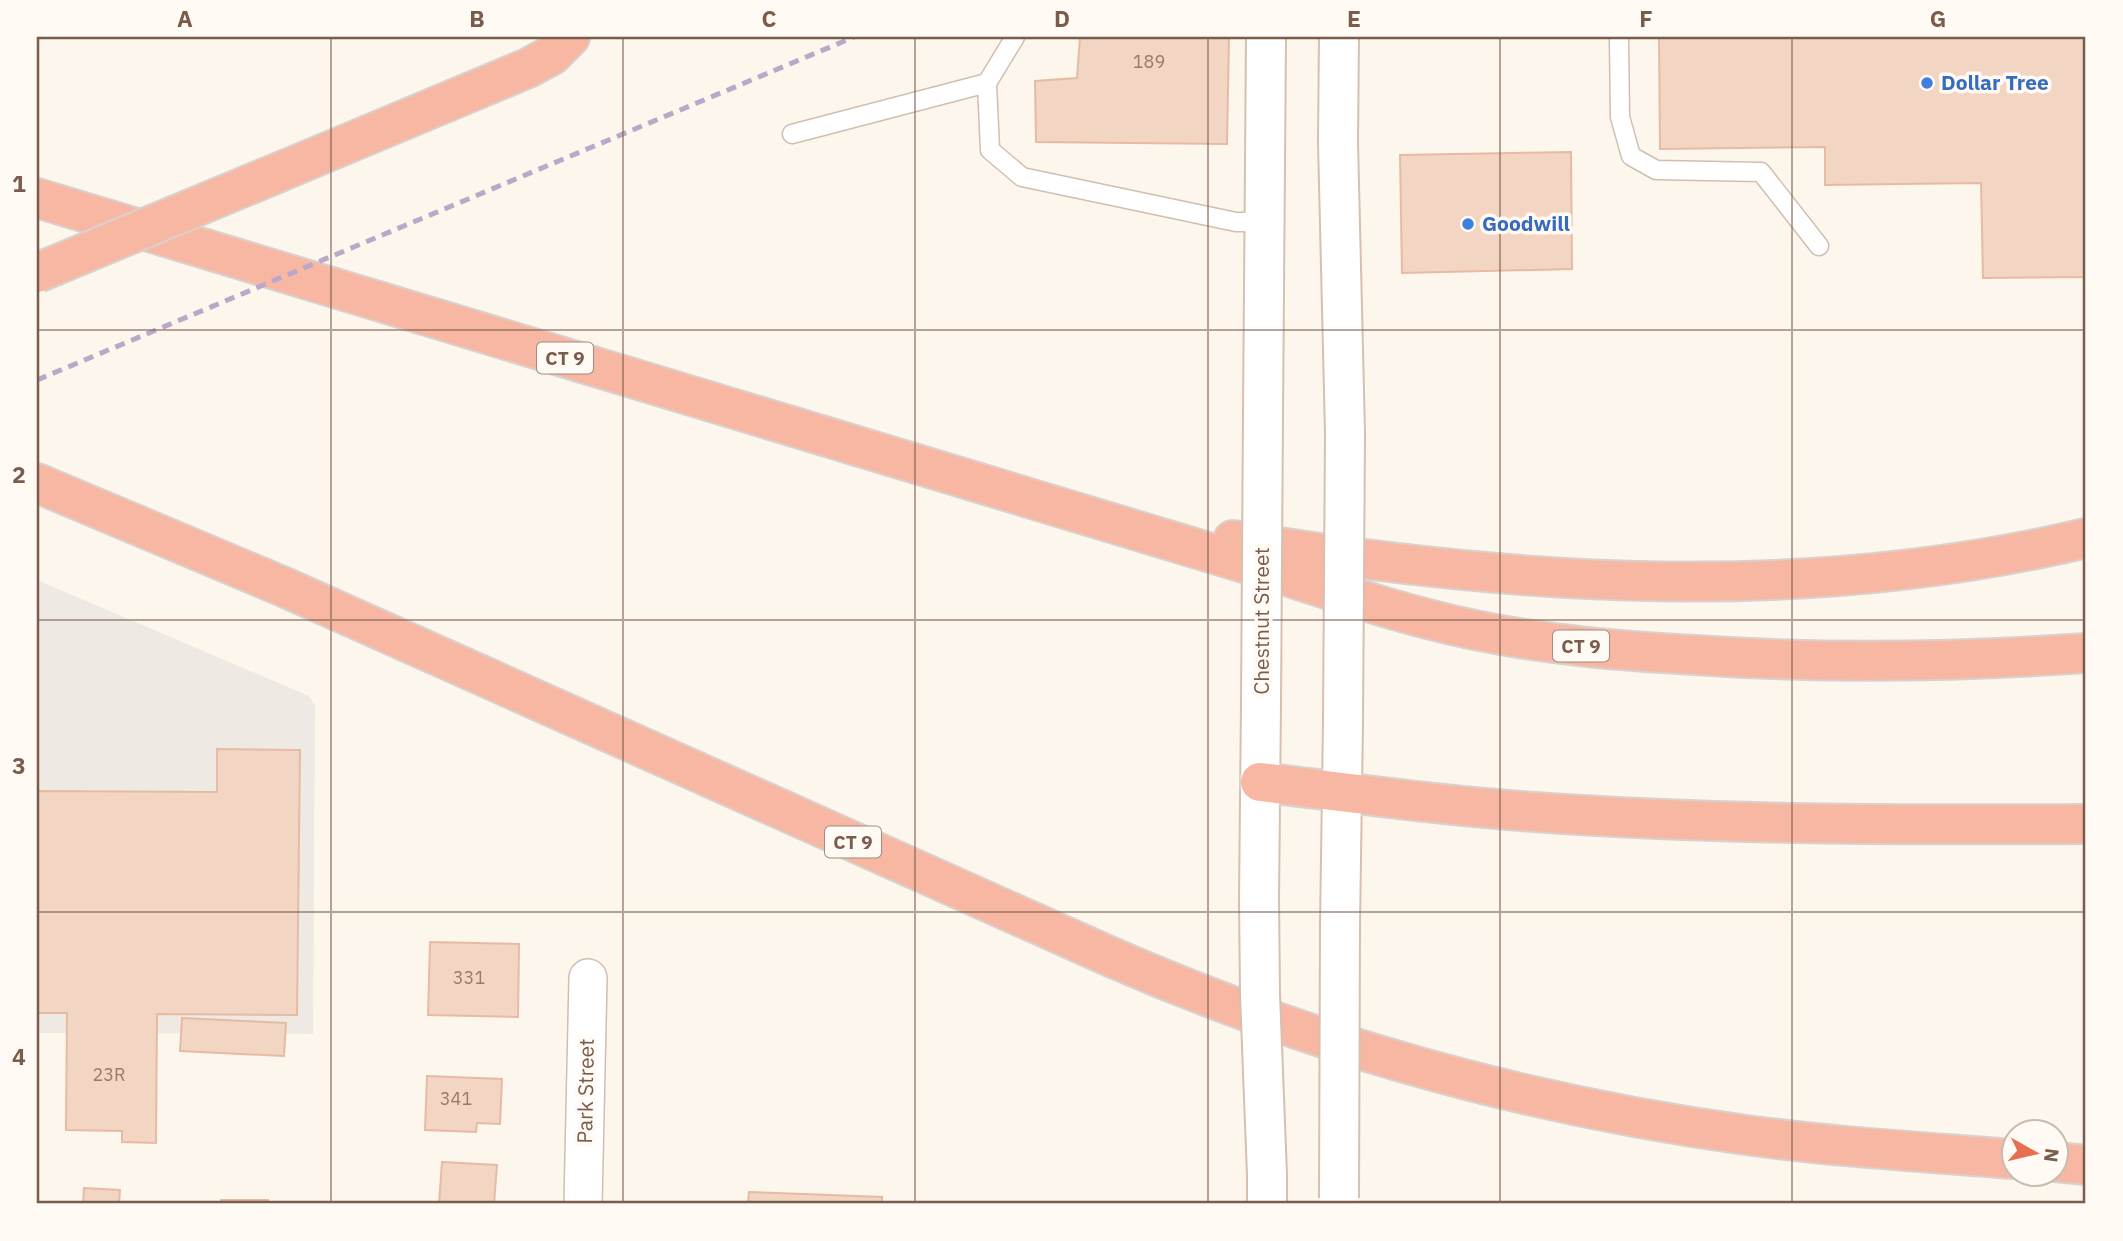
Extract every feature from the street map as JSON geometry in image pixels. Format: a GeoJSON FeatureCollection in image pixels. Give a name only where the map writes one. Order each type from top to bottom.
{"type":"FeatureCollection","features":[{"type":"Feature","properties":{"kind":"highway"},"geometry":{"type":"LineString","coordinates":[[37,273],[528,68],[552,55],[570,37]]}},
{"type":"Feature","properties":{"kind":"highway","name":"CT 9"},"geometry":{"type":"LineString","coordinates":[[37,198],[1415,617],[1548,642],[1634,652],[1840,662],[2086,653]]}},
{"type":"Feature","properties":{"kind":"highway","name":"CT 9"},"geometry":{"type":"LineString","coordinates":[[37,483],[284,587],[1111,957],[1244,1011],[1395,1060],[1500,1089],[1594,1110],[1748,1135],[2000,1158]]}},
{"type":"Feature","properties":{"kind":"highway"},"geometry":{"type":"LineString","coordinates":[[1093,517],[1248,542],[1431,566],[1533,576],[1662,582],[1763,581],[1882,573],[2007,555],[2086,538]]}},
{"type":"Feature","properties":{"kind":"highway"},"geometry":{"type":"LineString","coordinates":[[1260,782],[1481,807],[1626,818],[2086,824]]}},
{"type":"Feature","properties":{"kind":"highway"},"geometry":{"type":"LineString","coordinates":[[1904,1151],[2000,1143]]}},
{"type":"Feature","properties":{"kind":"street","name":"Chestnut Street"},"geometry":{"type":"LineString","coordinates":[[1266,37],[1259,900],[1267,1190]]}},
{"type":"Feature","properties":{"kind":"street"},"geometry":{"type":"LineString","coordinates":[[1338,1201],[1345,433],[1338,142],[1339,37]]}},
{"type":"Feature","properties":{"kind":"street","name":"Park Street"},"geometry":{"type":"LineString","coordinates":[[583,1204],[588,978]]}},
{"type":"Feature","properties":{"kind":"lane"},"geometry":{"type":"LineString","coordinates":[[1015,37],[988,83],[990,150],[1022,177],[1236,222],[1265,222]]}},
{"type":"Feature","properties":{"kind":"lane"},"geometry":{"type":"LineString","coordinates":[[1619,37],[1619,117],[1631,156],[1656,170],[1761,172],[1819,246]]}},
{"type":"Feature","properties":{"kind":"lane"},"geometry":{"type":"LineString","coordinates":[[792,134],[988,83]]}},
{"type":"Feature","properties":{"kind":"shaded area"},"geometry":{"type":"Polygon","coordinates":[[[37,580],[309,696],[315,705],[313,1034],[37,1033],[37,580]]]}},
{"type":"Feature","properties":{"kind":"building"},"geometry":{"type":"Polygon","coordinates":[[[1080,37],[1229,37],[1227,144],[1036,142],[1035,81],[1077,78],[1080,37]]]}},
{"type":"Feature","properties":{"kind":"building"},"geometry":{"type":"Polygon","coordinates":[[[1659,37],[2086,37],[2086,277],[1983,278],[1981,183],[1825,185],[1825,147],[1660,149],[1659,37]]]}},
{"type":"Feature","properties":{"kind":"building"},"geometry":{"type":"Polygon","coordinates":[[[1571,152],[1572,269],[1402,273],[1400,155],[1571,152]]]}},
{"type":"Feature","properties":{"kind":"building"},"geometry":{"type":"Polygon","coordinates":[[[217,749],[300,750],[297,1015],[157,1014],[156,1143],[122,1142],[122,1131],[66,1130],[67,1013],[37,1013],[37,791],[217,792],[217,749]]]}},
{"type":"Feature","properties":{"kind":"building"},"geometry":{"type":"Polygon","coordinates":[[[430,942],[519,944],[518,1017],[428,1015],[430,942]]]}},
{"type":"Feature","properties":{"kind":"building"},"geometry":{"type":"Polygon","coordinates":[[[182,1018],[286,1023],[284,1056],[180,1051],[182,1018]]]}},
{"type":"Feature","properties":{"kind":"building"},"geometry":{"type":"Polygon","coordinates":[[[427,1076],[502,1079],[500,1124],[477,1123],[476,1132],[425,1130],[427,1076]]]}},
{"type":"Feature","properties":{"kind":"building"},"geometry":{"type":"Polygon","coordinates":[[[442,1162],[497,1165],[494,1204],[439,1204],[442,1162]]]}},
{"type":"Feature","properties":{"kind":"building"},"geometry":{"type":"Polygon","coordinates":[[[84,1188],[120,1190],[119,1204],[83,1204],[84,1188]]]}},
{"type":"Feature","properties":{"kind":"building"},"geometry":{"type":"Polygon","coordinates":[[[749,1192],[882,1197],[882,1204],[748,1204],[749,1192]]]}},
{"type":"Feature","properties":{"kind":"building"},"geometry":{"type":"Polygon","coordinates":[[[221,1200],[268,1200],[268,1204],[221,1204],[221,1200]]]}},
{"type":"Feature","properties":{"kind":"railway"},"geometry":{"type":"LineString","coordinates":[[37,380],[854,37]]}},
{"type":"Feature","properties":{"kind":"place","name":"Dollar Tree"},"geometry":{"type":"Point","coordinates":[1927,83]}},
{"type":"Feature","properties":{"kind":"place","name":"Goodwill"},"geometry":{"type":"Point","coordinates":[1468,224]}}]}
